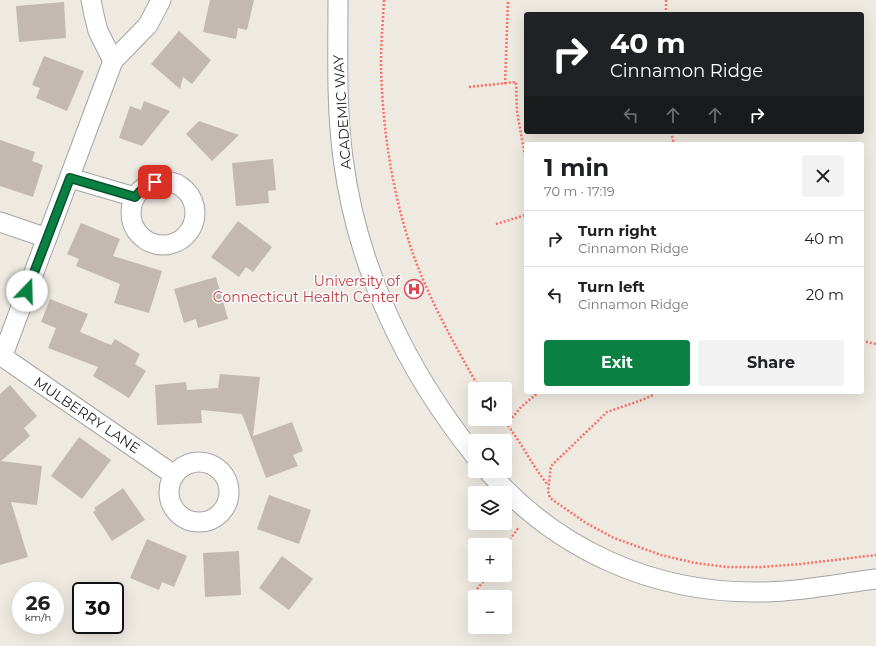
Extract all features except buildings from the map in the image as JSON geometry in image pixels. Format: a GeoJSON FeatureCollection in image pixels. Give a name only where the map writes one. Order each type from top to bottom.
{"type":"FeatureCollection","features":[{"type":"Feature","properties":{"kind":"street"},"geometry":{"type":"LineString","coordinates":[[91,0],[98,31],[114,61]]}},
{"type":"Feature","properties":{"kind":"street"},"geometry":{"type":"LineString","coordinates":[[0,354],[6,347],[114,61],[148,25],[161,0]]}},
{"type":"Feature","properties":{"kind":"street","name":"ACADEMIC WAY"},"geometry":{"type":"LineString","coordinates":[[338,0],[338,81],[341,136],[349,196],[361,241],[378,291],[399,339],[431,394],[468,446]]}},
{"type":"Feature","properties":{"kind":"street"},"geometry":{"type":"LineString","coordinates":[[70,178],[135,197]]}},
{"type":"Feature","properties":{"kind":"street"},"geometry":{"type":"LineString","coordinates":[[0,222],[48,238]]}},
{"type":"Feature","properties":{"kind":"street","name":"MULBERRY LANE"},"geometry":{"type":"LineString","coordinates":[[0,354],[174,475]]}},
{"type":"Feature","properties":{"kind":"street"},"geometry":{"type":"LineString","coordinates":[[494,478],[504,490],[530,512],[567,539],[619,566],[654,578],[697,587],[746,592],[794,590],[876,579]]}},
{"type":"Feature","properties":{"kind":"path"},"geometry":{"type":"LineString","coordinates":[[384,0],[381,63],[383,107],[387,143],[396,193],[413,253],[428,292],[476,382]]}},
{"type":"Feature","properties":{"kind":"path"},"geometry":{"type":"LineString","coordinates":[[505,84],[508,0]]}},
{"type":"Feature","properties":{"kind":"path"},"geometry":{"type":"LineString","coordinates":[[666,0],[666,12]]}},
{"type":"Feature","properties":{"kind":"path"},"geometry":{"type":"LineString","coordinates":[[469,87],[516,82],[517,111],[524,151]]}},
{"type":"Feature","properties":{"kind":"path"},"geometry":{"type":"LineString","coordinates":[[496,224],[524,216]]}},
{"type":"Feature","properties":{"kind":"path"},"geometry":{"type":"LineString","coordinates":[[864,341],[876,344]]}},
{"type":"Feature","properties":{"kind":"path"},"geometry":{"type":"LineString","coordinates":[[512,418],[521,407],[537,394]]}},
{"type":"Feature","properties":{"kind":"path"},"geometry":{"type":"LineString","coordinates":[[654,394],[642,400],[607,412],[551,466],[548,485],[550,498],[586,523],[614,538],[661,555],[695,563],[727,567],[761,567],[876,555]]}},
{"type":"Feature","properties":{"kind":"path"},"geometry":{"type":"LineString","coordinates":[[508,426],[527,451],[537,471],[548,485]]}},
{"type":"Feature","properties":{"kind":"path"},"geometry":{"type":"LineString","coordinates":[[511,538],[515,532]]}},
{"type":"Feature","properties":{"kind":"path"},"geometry":{"type":"LineString","coordinates":[[477,589],[483,582]]}},
{"type":"Feature","properties":{"kind":"place","name":"University of Connecticut Health Center"},"geometry":{"type":"Point","coordinates":[414,289]}},
{"type":"Feature","properties":{"kind":"route"},"geometry":{"type":"LineString","coordinates":[[27,291],[70,178],[135,197],[145,186],[155,182]]}}]}
